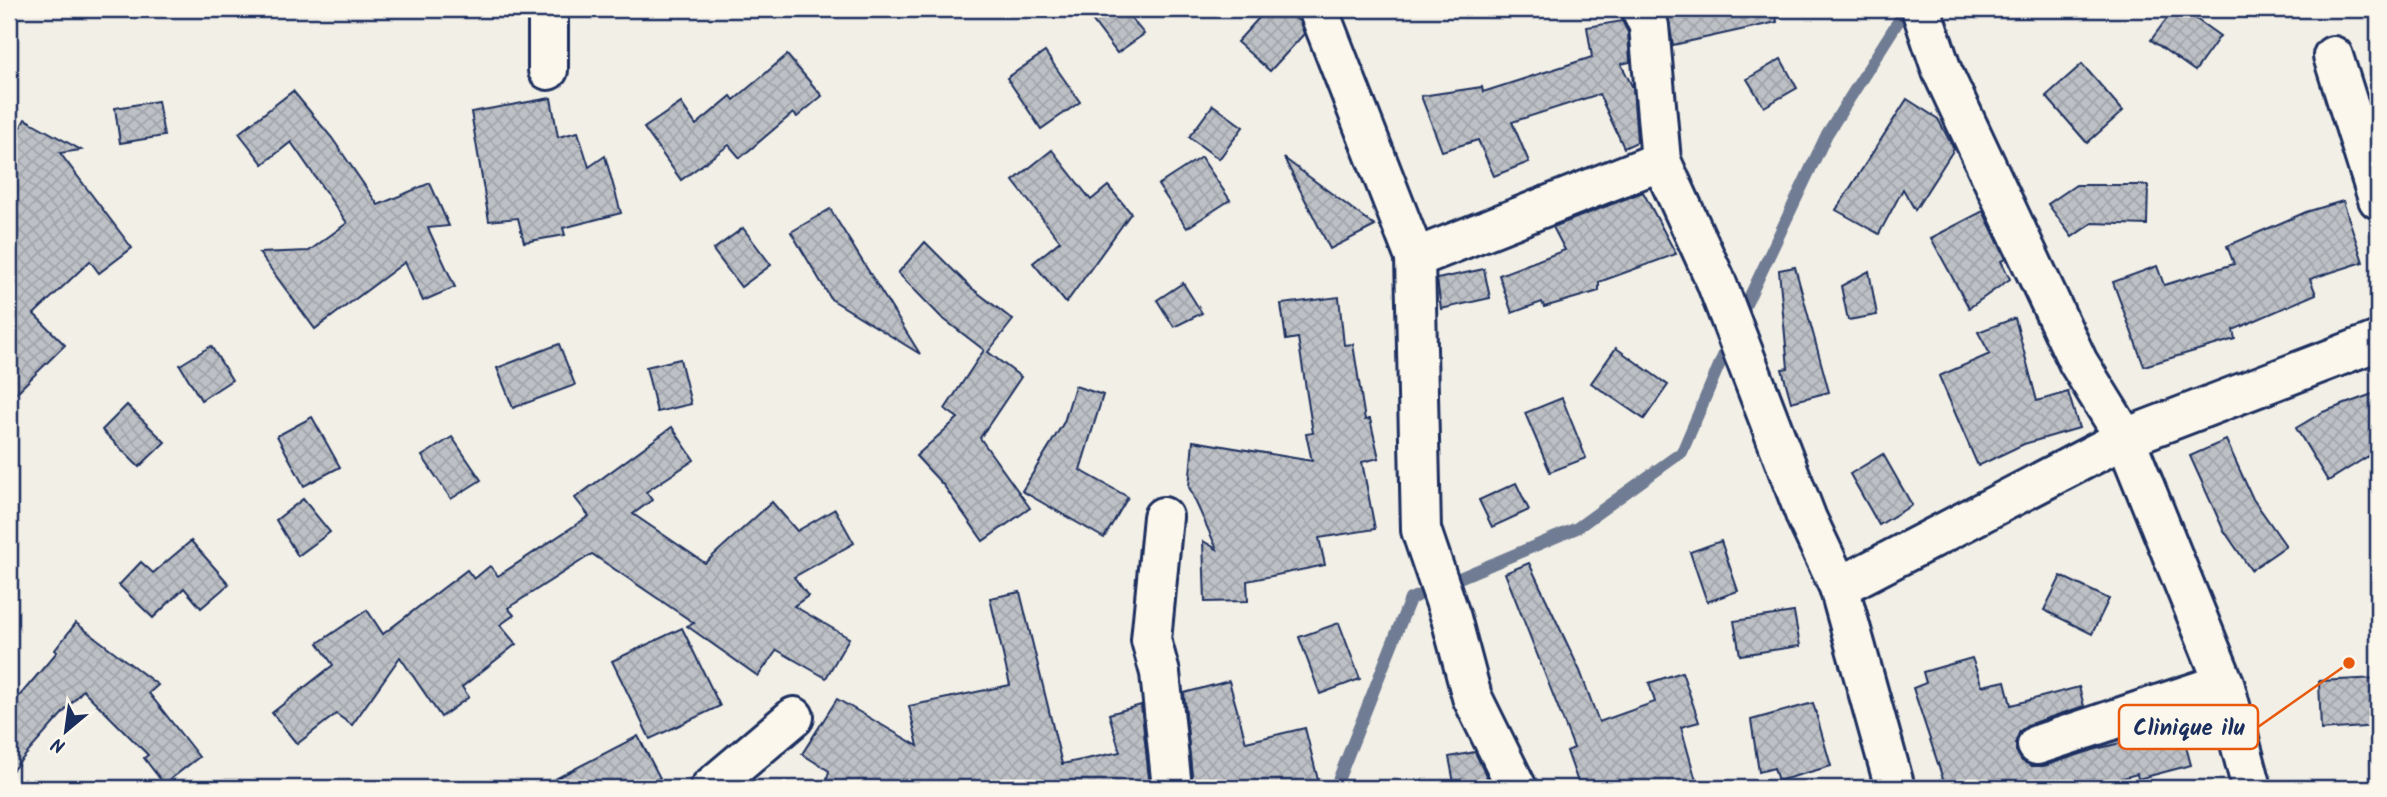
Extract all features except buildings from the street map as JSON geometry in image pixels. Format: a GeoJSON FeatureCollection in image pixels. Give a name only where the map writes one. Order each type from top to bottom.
{"type":"FeatureCollection","features":[{"type":"Feature","properties":{"kind":"street"},"geometry":{"type":"LineString","coordinates":[[548,9],[548,70]]}},
{"type":"Feature","properties":{"kind":"street"},"geometry":{"type":"LineString","coordinates":[[1318,9],[1415,258],[1421,530],[1451,618],[1472,697],[1517,788]]}},
{"type":"Feature","properties":{"kind":"street"},"geometry":{"type":"LineString","coordinates":[[1640,9],[1649,26],[1661,161],[1715,279],[1807,519],[1839,587],[1895,788]]}},
{"type":"Feature","properties":{"kind":"street"},"geometry":{"type":"LineString","coordinates":[[1921,9],[1942,71],[2078,362],[2125,438],[2224,683],[2252,788]]}},
{"type":"Feature","properties":{"kind":"street"},"geometry":{"type":"LineString","coordinates":[[2333,56],[2378,199]]}},
{"type":"Feature","properties":{"kind":"street"},"geometry":{"type":"LineString","coordinates":[[1415,258],[1661,161]]}},
{"type":"Feature","properties":{"kind":"street"},"geometry":{"type":"LineString","coordinates":[[1839,587],[2125,438],[2378,341]]}},
{"type":"Feature","properties":{"kind":"street"},"geometry":{"type":"LineString","coordinates":[[1163,517],[1151,640],[1160,673],[1172,788]]}},
{"type":"Feature","properties":{"kind":"street"},"geometry":{"type":"LineString","coordinates":[[2037,745],[2224,683]]}},
{"type":"Feature","properties":{"kind":"street"},"geometry":{"type":"LineString","coordinates":[[710,788],[794,718]]}},
{"type":"Feature","properties":{"kind":"waterway"},"geometry":{"type":"LineString","coordinates":[[1739,319],[1827,134],[1906,9]]}},
{"type":"Feature","properties":{"kind":"waterway"},"geometry":{"type":"LineString","coordinates":[[1335,788],[1410,599],[1577,528],[1682,452],[1729,342]]}},
{"type":"Feature","properties":{"kind":"place","name":"Clinique ilu"},"geometry":{"type":"Point","coordinates":[2349,663]}}]}
